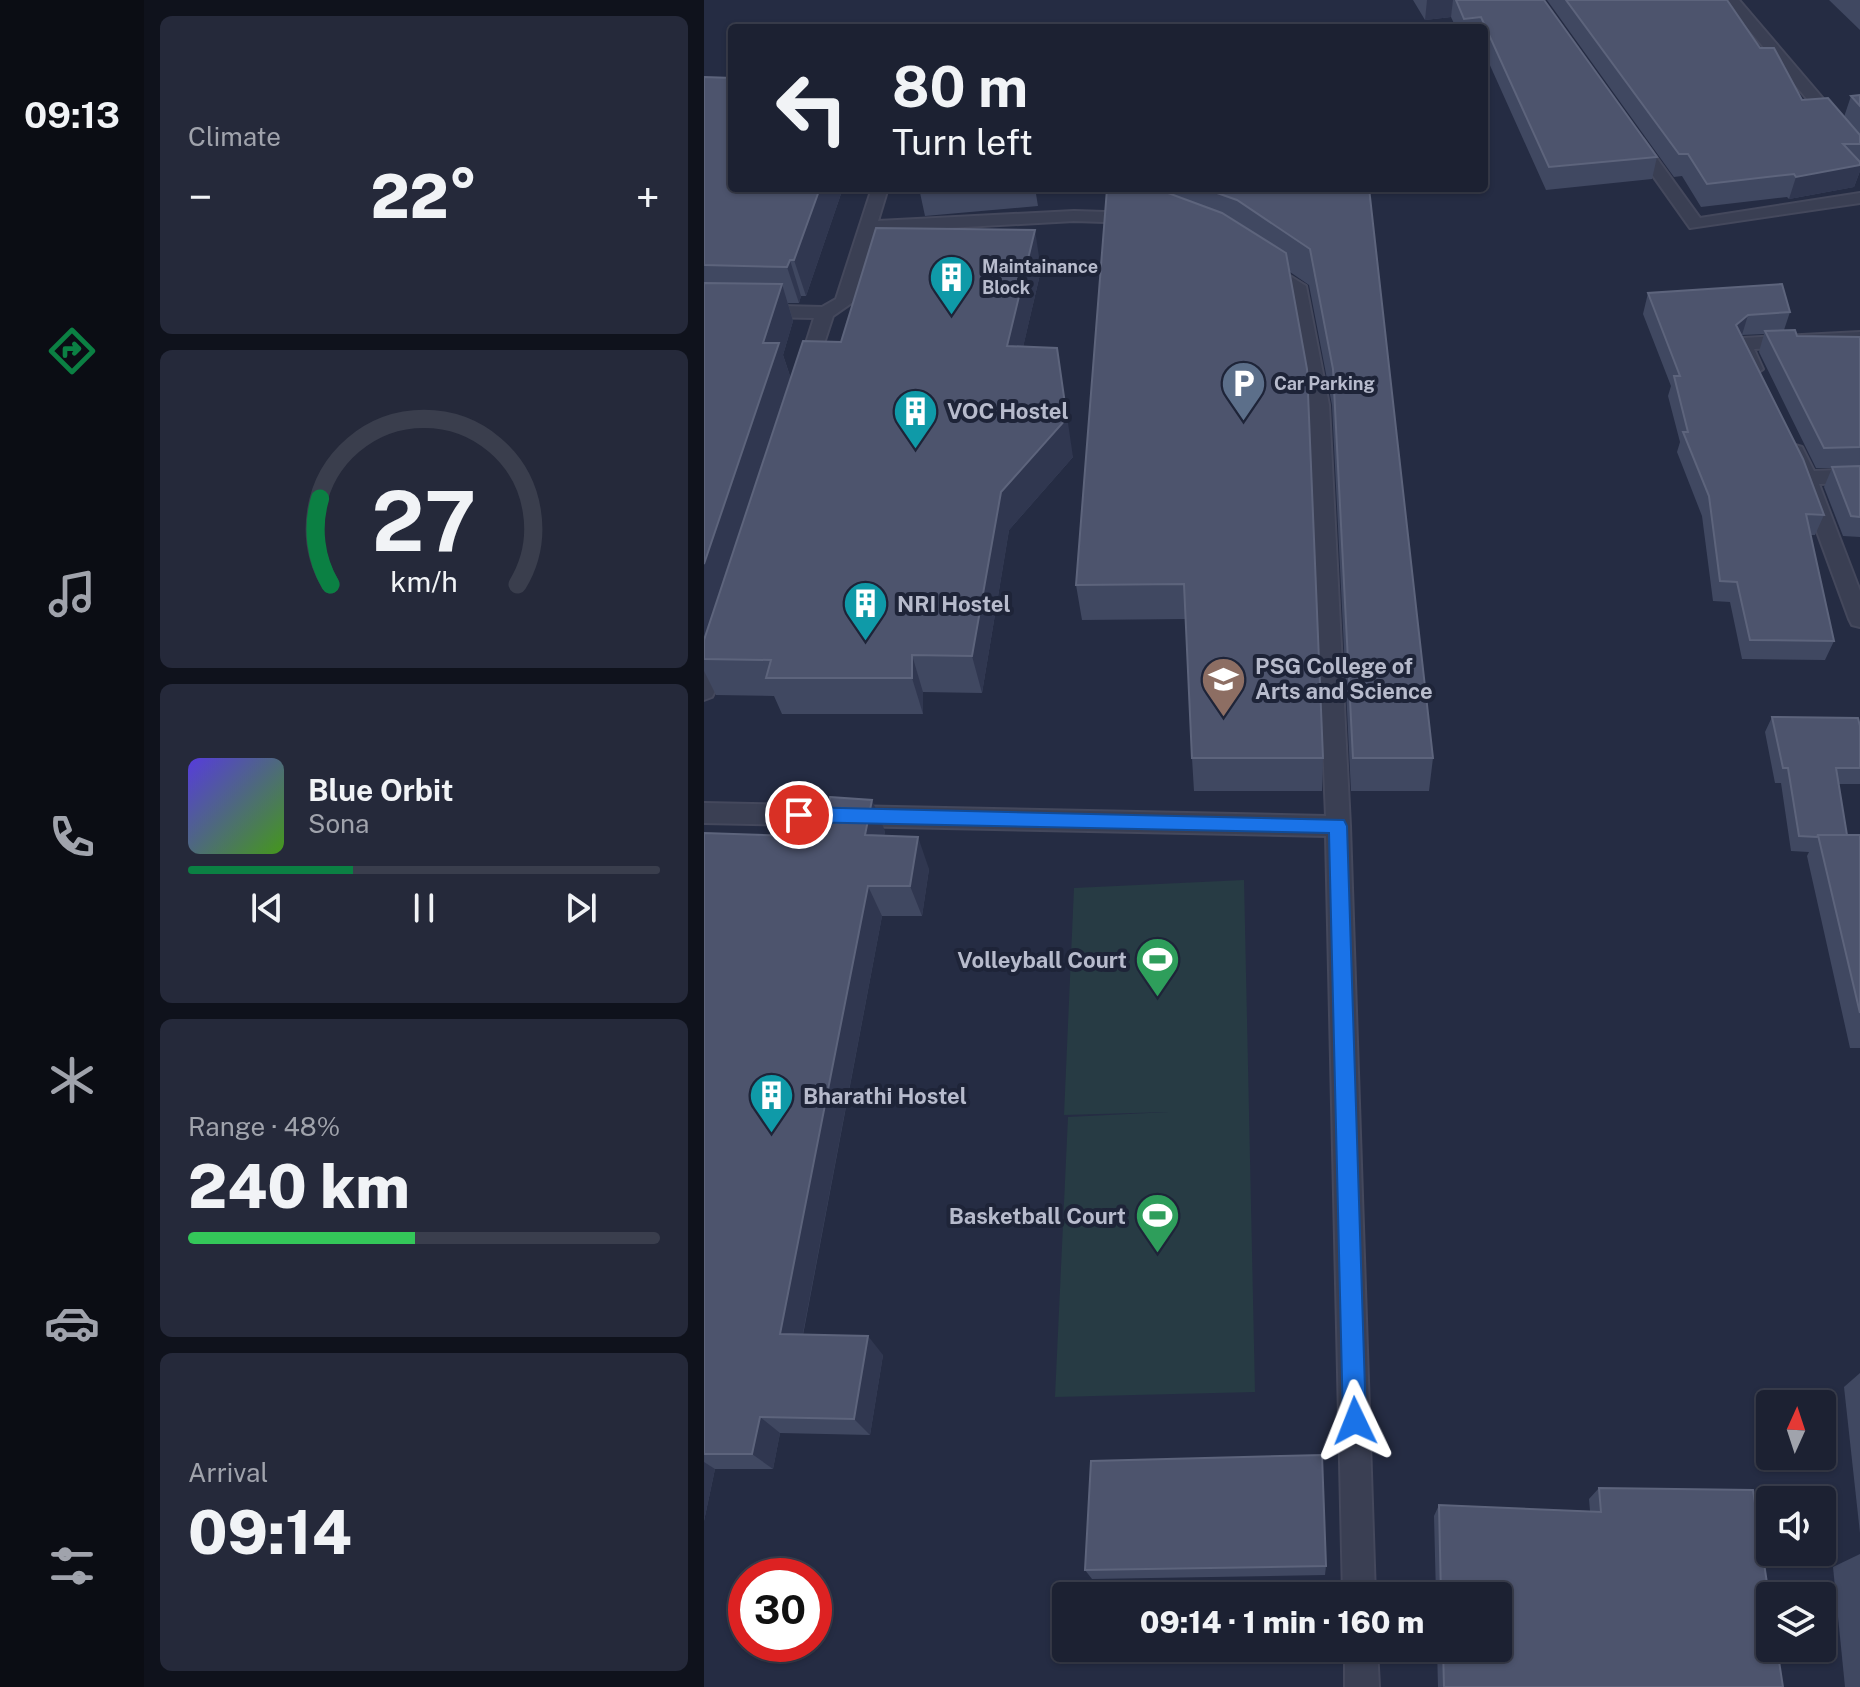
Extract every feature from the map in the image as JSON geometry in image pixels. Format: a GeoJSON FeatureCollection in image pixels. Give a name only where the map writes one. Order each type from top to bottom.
{"type":"FeatureCollection","features":[{"type":"Feature","properties":{"kind":"street"},"geometry":{"type":"LineString","coordinates":[[1731,0],[1860,152]]}},
{"type":"Feature","properties":{"kind":"street"},"geometry":{"type":"LineString","coordinates":[[1625,125],[1696,224],[1860,198]]}},
{"type":"Feature","properties":{"kind":"street"},"geometry":{"type":"LineString","coordinates":[[704,310],[825,313],[844,302],[879,192]]}},
{"type":"Feature","properties":{"kind":"street"},"geometry":{"type":"LineString","coordinates":[[868,227],[1074,216],[1150,218]]}},
{"type":"Feature","properties":{"kind":"street"},"geometry":{"type":"LineString","coordinates":[[1244,251],[1297,286],[1319,405],[1338,826],[1359,1582]]}},
{"type":"Feature","properties":{"kind":"street"},"geometry":{"type":"LineString","coordinates":[[801,388],[825,313]]}},
{"type":"Feature","properties":{"kind":"street"},"geometry":{"type":"LineString","coordinates":[[1762,384],[1742,344],[1860,338]]}},
{"type":"Feature","properties":{"kind":"street"},"geometry":{"type":"LineString","coordinates":[[1788,438],[1808,478],[1860,619]]}},
{"type":"Feature","properties":{"kind":"street"},"geometry":{"type":"LineString","coordinates":[[1808,478],[1860,476]]}},
{"type":"Feature","properties":{"kind":"street"},"geometry":{"type":"LineString","coordinates":[[704,691],[723,630]]}},
{"type":"Feature","properties":{"kind":"street"},"geometry":{"type":"LineString","coordinates":[[704,813],[1338,826]]}},
{"type":"Feature","properties":{"kind":"street"},"geometry":{"type":"LineString","coordinates":[[1361,1662],[1362,1687]]}},
{"type":"Feature","properties":{"kind":"shaded area"},"geometry":{"type":"Polygon","coordinates":[[[1244,880],[1255,1392],[1055,1397],[1068,1117],[1169,1112],[1064,1115],[1074,888],[1244,880]]]}},
{"type":"Feature","properties":{"kind":"building"},"geometry":{"type":"Polygon","coordinates":[[[1456,0],[1544,0],[1657,157],[1549,167],[1488,32],[1488,24],[1484,24],[1481,17],[1464,19],[1456,0]]]}},
{"type":"Feature","properties":{"kind":"building"},"geometry":{"type":"Polygon","coordinates":[[[1566,0],[1727,0],[1760,48],[1774,48],[1802,100],[1828,98],[1860,135],[1860,144],[1843,144],[1860,165],[1796,177],[1794,174],[1707,184],[1688,154],[1679,154],[1566,0]]]}},
{"type":"Feature","properties":{"kind":"building"},"geometry":{"type":"Polygon","coordinates":[[[704,77],[728,78],[728,192],[819,192],[794,260],[790,260],[787,267],[704,265],[704,77]]]}},
{"type":"Feature","properties":{"kind":"building"},"geometry":{"type":"Polygon","coordinates":[[[1860,95],[1860,106],[1851,96],[1860,95]]]}},
{"type":"Feature","properties":{"kind":"building","name":"Car Parking"},"geometry":{"type":"Polygon","coordinates":[[[1107,192],[1165,192],[1222,213],[1286,253],[1307,369],[1323,758],[1192,758],[1184,584],[1076,585],[1107,192]]]}},
{"type":"Feature","properties":{"kind":"building"},"geometry":{"type":"Polygon","coordinates":[[[1214,192],[1369,192],[1433,758],[1353,758],[1333,369],[1310,249],[1237,200],[1214,192]]]}},
{"type":"Feature","properties":{"kind":"building"},"geometry":{"type":"Polygon","coordinates":[[[876,228],[1035,230],[1007,346],[1057,348],[1067,418],[1001,492],[972,656],[912,655],[912,678],[766,678],[771,660],[704,659],[704,640],[803,341],[841,342],[876,228]]]}},
{"type":"Feature","properties":{"kind":"building"},"geometry":{"type":"Polygon","coordinates":[[[704,283],[782,284],[763,343],[779,343],[704,564],[704,283]]]}},
{"type":"Feature","properties":{"kind":"building"},"geometry":{"type":"Polygon","coordinates":[[[1782,284],[1790,312],[1748,315],[1736,325],[1803,459],[1824,515],[1806,514],[1834,641],[1750,640],[1737,582],[1720,581],[1709,496],[1683,432],[1688,432],[1674,376],[1680,376],[1648,293],[1782,284]]]}},
{"type":"Feature","properties":{"kind":"building"},"geometry":{"type":"Polygon","coordinates":[[[1795,330],[1797,336],[1860,337],[1860,447],[1824,448],[1765,331],[1795,330]]]}},
{"type":"Feature","properties":{"kind":"building"},"geometry":{"type":"Polygon","coordinates":[[[1860,466],[1860,517],[1851,516],[1832,467],[1860,466]]]}},
{"type":"Feature","properties":{"kind":"building"},"geometry":{"type":"Polygon","coordinates":[[[1772,717],[1858,718],[1860,768],[1836,768],[1847,835],[1799,836],[1788,768],[1783,768],[1772,717]]]}},
{"type":"Feature","properties":{"kind":"building","name":"Bharathi Hostel"},"geometry":{"type":"Polygon","coordinates":[[[830,797],[872,800],[865,835],[918,837],[910,886],[868,886],[780,1334],[868,1336],[854,1419],[760,1417],[752,1454],[704,1454],[704,833],[823,837],[830,797]]]}},
{"type":"Feature","properties":{"kind":"building"},"geometry":{"type":"Polygon","coordinates":[[[1818,835],[1860,835],[1860,1013],[1818,835]]]}},
{"type":"Feature","properties":{"kind":"building"},"geometry":{"type":"Polygon","coordinates":[[[1322,1455],[1326,1566],[1085,1570],[1091,1461],[1322,1455]]]}},
{"type":"Feature","properties":{"kind":"building"},"geometry":{"type":"Polygon","coordinates":[[[1599,1488],[1753,1490],[1756,1566],[1764,1566],[1767,1582],[1756,1582],[1756,1662],[1779,1662],[1783,1687],[1444,1687],[1443,1662],[1512,1662],[1512,1582],[1441,1582],[1439,1505],[1601,1512],[1599,1488]]]}},
{"type":"Feature","properties":{"kind":"place","name":"Maintainance Block"},"geometry":{"type":"Point","coordinates":[951,316]}},
{"type":"Feature","properties":{"kind":"place","name":"Car Parking"},"geometry":{"type":"Point","coordinates":[1243,423]}},
{"type":"Feature","properties":{"kind":"place","name":"VOC Hostel"},"geometry":{"type":"Point","coordinates":[916,450]}},
{"type":"Feature","properties":{"kind":"place","name":"NRI Hostel"},"geometry":{"type":"Point","coordinates":[866,643]}},
{"type":"Feature","properties":{"kind":"place","name":"PSG College of Arts and Science"},"geometry":{"type":"Point","coordinates":[1224,718]}},
{"type":"Feature","properties":{"kind":"place","name":"Volleyball Court"},"geometry":{"type":"Point","coordinates":[1158,999]}},
{"type":"Feature","properties":{"kind":"place","name":"Bharathi Hostel"},"geometry":{"type":"Point","coordinates":[772,1135]}},
{"type":"Feature","properties":{"kind":"place","name":"Basketball Court"},"geometry":{"type":"Point","coordinates":[1157,1255]}},
{"type":"Feature","properties":{"kind":"route"},"geometry":{"type":"LineString","coordinates":[[799,815],[1338,826],[1355,1421]]}}]}
